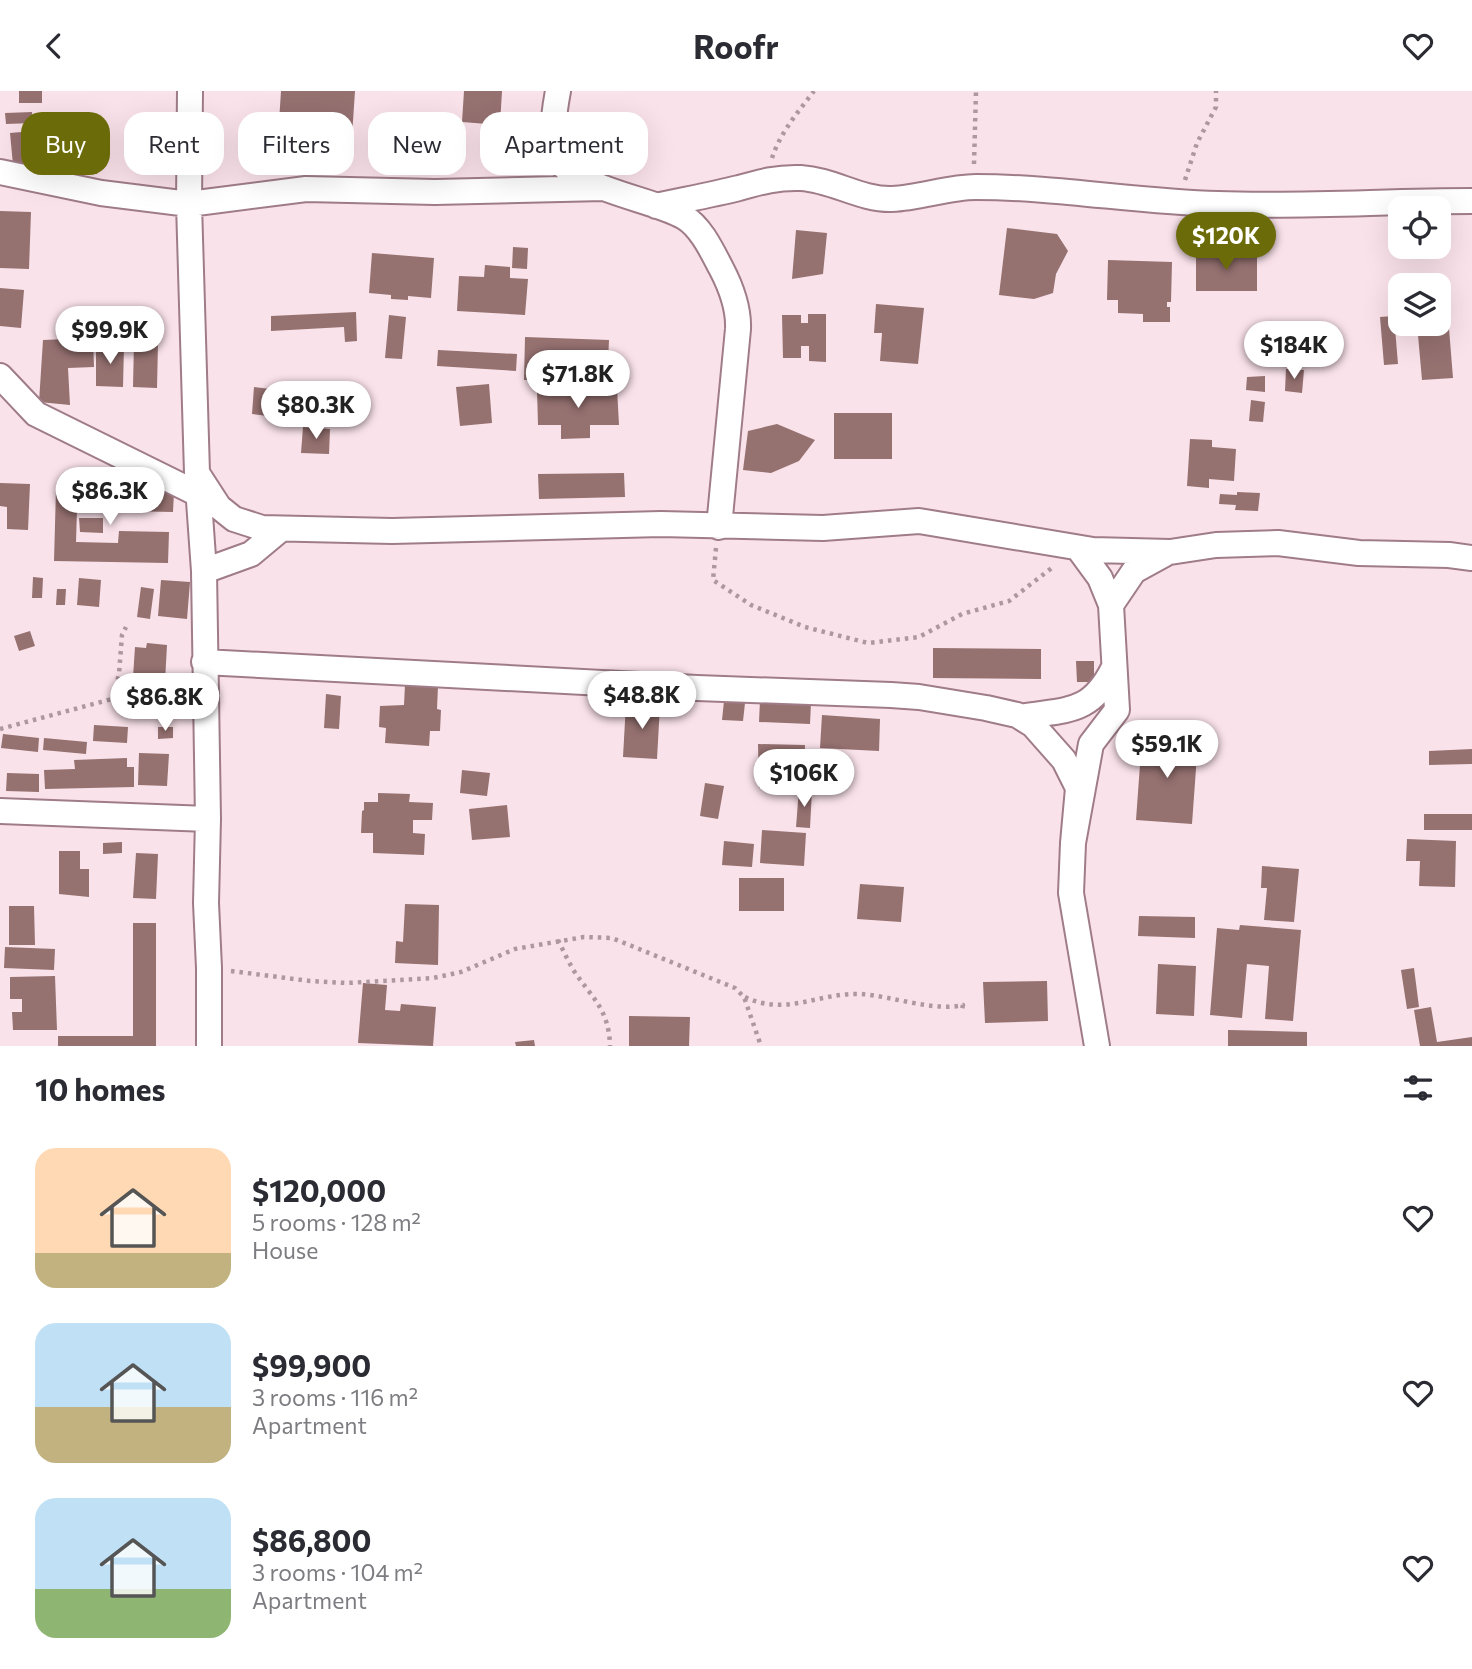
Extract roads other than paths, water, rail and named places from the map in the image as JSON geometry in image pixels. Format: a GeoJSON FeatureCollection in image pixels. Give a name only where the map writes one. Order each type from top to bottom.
{"type":"FeatureCollection","features":[{"type":"Feature","properties":{"kind":"street"},"geometry":{"type":"LineString","coordinates":[[190,91],[188,204],[198,484],[204,571],[209,1046]]}},
{"type":"Feature","properties":{"kind":"street"},"geometry":{"type":"LineString","coordinates":[[558,91],[554,130],[556,155],[568,169],[592,184],[685,217],[711,247],[725,276],[738,316],[719,527]]}},
{"type":"Feature","properties":{"kind":"street"},"geometry":{"type":"LineString","coordinates":[[0,172],[101,193],[188,204],[306,189],[435,192],[604,188]]}},
{"type":"Feature","properties":{"kind":"street"},"geometry":{"type":"LineString","coordinates":[[656,206],[765,179],[818,180],[875,199],[911,198],[974,187],[1219,204],[1316,205],[1371,201],[1472,201]]}},
{"type":"Feature","properties":{"kind":"street"},"geometry":{"type":"LineString","coordinates":[[0,376],[36,414],[198,484],[234,519],[262,529],[392,531],[661,524],[823,528],[919,521],[1078,548],[1170,552],[1216,544],[1278,543],[1359,553],[1472,558]]}},
{"type":"Feature","properties":{"kind":"street"},"geometry":{"type":"LineString","coordinates":[[204,571],[251,554],[281,529]]}},
{"type":"Feature","properties":{"kind":"street"},"geometry":{"type":"LineString","coordinates":[[1073,843],[1091,744],[1117,710],[1111,605],[1100,578],[1078,548]]}},
{"type":"Feature","properties":{"kind":"street"},"geometry":{"type":"LineString","coordinates":[[1111,605],[1135,571],[1146,562],[1170,552]]}},
{"type":"Feature","properties":{"kind":"street"},"geometry":{"type":"LineString","coordinates":[[204,663],[910,697],[986,708],[1021,717],[1033,725],[1047,741],[1079,788],[1071,893],[1097,1046]]}},
{"type":"Feature","properties":{"kind":"street"},"geometry":{"type":"LineString","coordinates":[[1021,717],[1065,711],[1091,701],[1104,688],[1113,669]]}},
{"type":"Feature","properties":{"kind":"street"},"geometry":{"type":"LineString","coordinates":[[0,811],[208,819]]}}]}
